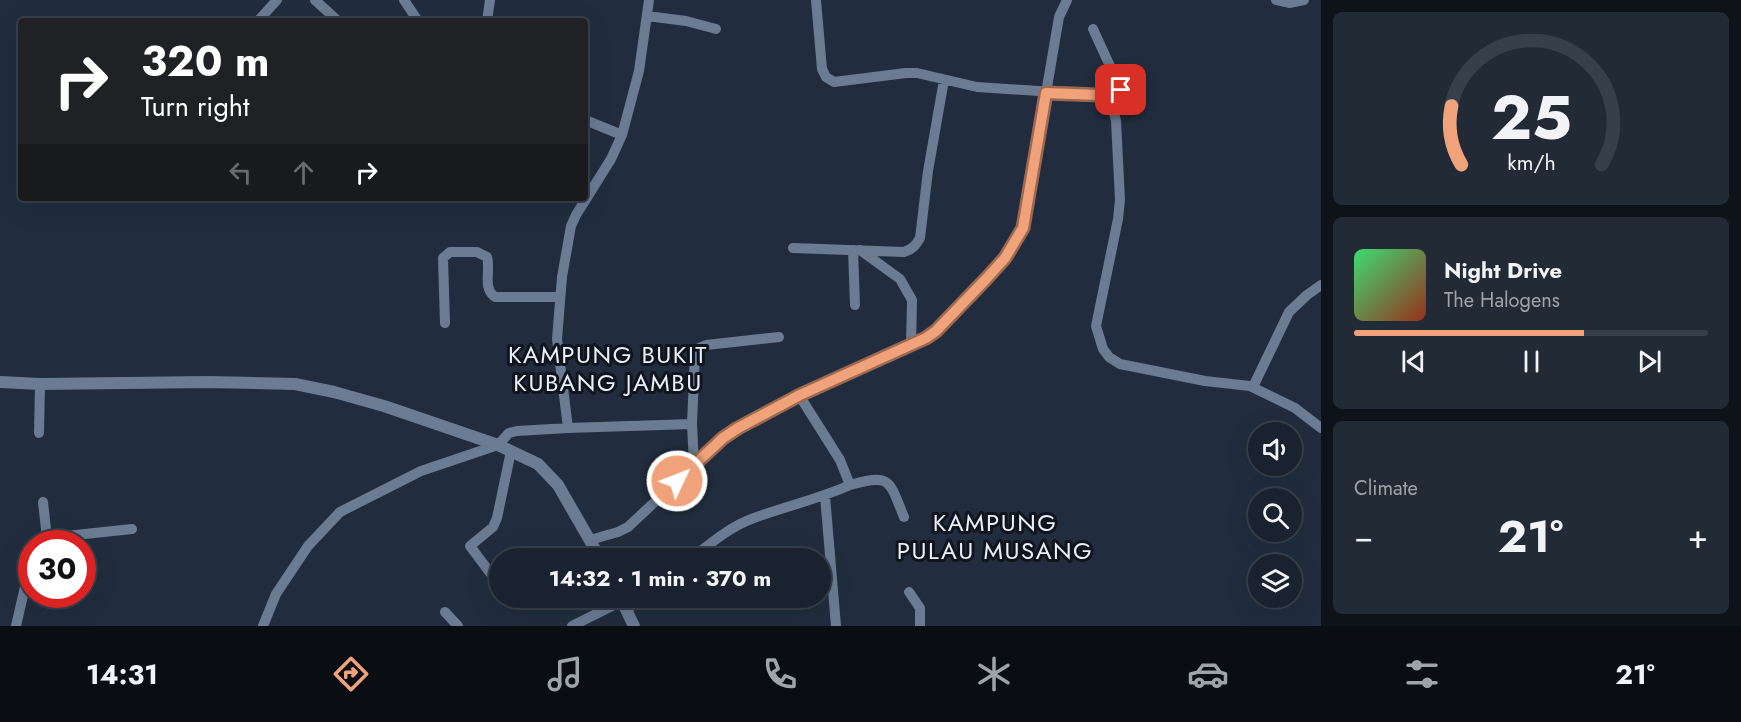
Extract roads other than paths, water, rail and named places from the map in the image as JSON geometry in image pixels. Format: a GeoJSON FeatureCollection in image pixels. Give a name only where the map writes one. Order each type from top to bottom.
{"type":"FeatureCollection","features":[{"type":"Feature","properties":{"kind":"street"},"geometry":{"type":"LineString","coordinates":[[261,18],[277,0]]}},
{"type":"Feature","properties":{"kind":"street"},"geometry":{"type":"LineString","coordinates":[[315,0],[336,18]]}},
{"type":"Feature","properties":{"kind":"street"},"geometry":{"type":"LineString","coordinates":[[404,0],[416,18]]}},
{"type":"Feature","properties":{"kind":"street"},"geometry":{"type":"LineString","coordinates":[[487,18],[490,0]]}},
{"type":"Feature","properties":{"kind":"street"},"geometry":{"type":"LineString","coordinates":[[588,196],[611,159],[622,135],[639,71],[649,0]]}},
{"type":"Feature","properties":{"kind":"street"},"geometry":{"type":"LineString","coordinates":[[816,0],[822,69],[826,77],[834,81],[917,73],[977,87],[1099,95],[1111,100]]}},
{"type":"Feature","properties":{"kind":"street"},"geometry":{"type":"LineString","coordinates":[[590,540],[628,527],[694,465],[738,428],[800,395],[911,346],[936,331],[986,279],[1015,243],[1023,228],[1052,93],[1059,17],[1067,0]]}},
{"type":"Feature","properties":{"kind":"street"},"geometry":{"type":"LineString","coordinates":[[1276,0],[1289,3],[1304,0]]}},
{"type":"Feature","properties":{"kind":"street"},"geometry":{"type":"LineString","coordinates":[[647,16],[686,21],[716,29]]}},
{"type":"Feature","properties":{"kind":"street"},"geometry":{"type":"LineString","coordinates":[[1093,29],[1121,90],[1111,100]]}},
{"type":"Feature","properties":{"kind":"street"},"geometry":{"type":"LineString","coordinates":[[793,248],[904,252],[917,244],[920,238],[928,171],[944,80]]}},
{"type":"Feature","properties":{"kind":"street"},"geometry":{"type":"LineString","coordinates":[[1111,100],[1116,121],[1120,200],[1096,326],[1103,349],[1109,357],[1120,364],[1205,381],[1253,387],[1295,408],[1321,428]]}},
{"type":"Feature","properties":{"kind":"street"},"geometry":{"type":"LineString","coordinates":[[588,121],[622,135]]}},
{"type":"Feature","properties":{"kind":"street"},"geometry":{"type":"LineString","coordinates":[[568,428],[557,348],[560,297],[571,226],[585,201]]}},
{"type":"Feature","properties":{"kind":"street"},"geometry":{"type":"LineString","coordinates":[[855,305],[856,250]]}},
{"type":"Feature","properties":{"kind":"street"},"geometry":{"type":"LineString","coordinates":[[856,250],[900,279],[912,300],[911,346]]}},
{"type":"Feature","properties":{"kind":"street"},"geometry":{"type":"LineString","coordinates":[[445,323],[443,258],[450,252],[477,252],[487,257],[489,262],[488,289],[495,297],[560,297]]}},
{"type":"Feature","properties":{"kind":"street"},"geometry":{"type":"LineString","coordinates":[[1253,387],[1289,312],[1321,285]]}},
{"type":"Feature","properties":{"kind":"street"},"geometry":{"type":"LineString","coordinates":[[694,465],[692,424],[695,354],[699,348],[706,345],[780,337]]}},
{"type":"Feature","properties":{"kind":"street"},"geometry":{"type":"LineString","coordinates":[[0,382],[295,384],[334,392],[384,406],[498,445],[538,464],[558,485],[594,548]]}},
{"type":"Feature","properties":{"kind":"street"},"geometry":{"type":"LineString","coordinates":[[39,433],[40,384]]}},
{"type":"Feature","properties":{"kind":"street"},"geometry":{"type":"LineString","coordinates":[[800,395],[840,460],[850,485]]}},
{"type":"Feature","properties":{"kind":"street"},"geometry":{"type":"LineString","coordinates":[[263,626],[276,594],[308,546],[340,512],[421,471],[498,445],[509,433],[568,428],[692,424]]}},
{"type":"Feature","properties":{"kind":"street"},"geometry":{"type":"LineString","coordinates":[[489,571],[470,546],[493,527],[497,518],[511,451]]}},
{"type":"Feature","properties":{"kind":"street"},"geometry":{"type":"LineString","coordinates":[[706,548],[730,530],[752,518],[877,478],[891,487],[904,517]]}},
{"type":"Feature","properties":{"kind":"street"},"geometry":{"type":"LineString","coordinates":[[825,496],[836,626]]}},
{"type":"Feature","properties":{"kind":"street"},"geometry":{"type":"LineString","coordinates":[[42,502],[42,530]]}},
{"type":"Feature","properties":{"kind":"street"},"geometry":{"type":"LineString","coordinates":[[96,533],[132,529]]}},
{"type":"Feature","properties":{"kind":"street"},"geometry":{"type":"LineString","coordinates":[[909,592],[920,608],[920,626]]}},
{"type":"Feature","properties":{"kind":"street"},"geometry":{"type":"LineString","coordinates":[[16,626],[20,608]]}},
{"type":"Feature","properties":{"kind":"street"},"geometry":{"type":"LineString","coordinates":[[572,626],[612,608]]}},
{"type":"Feature","properties":{"kind":"street"},"geometry":{"type":"LineString","coordinates":[[625,608],[634,626]]}},
{"type":"Feature","properties":{"kind":"street"},"geometry":{"type":"LineString","coordinates":[[445,612],[458,626]]}},
{"type":"Feature","properties":{"kind":"district","name":"KAMPUNG BUKIT KUBANG JAMBU"},"geometry":{"type":"Point","coordinates":[608,369]}},
{"type":"Feature","properties":{"kind":"district","name":"KAMPUNG PULAU MUSANG"},"geometry":{"type":"Point","coordinates":[995,537]}}]}
